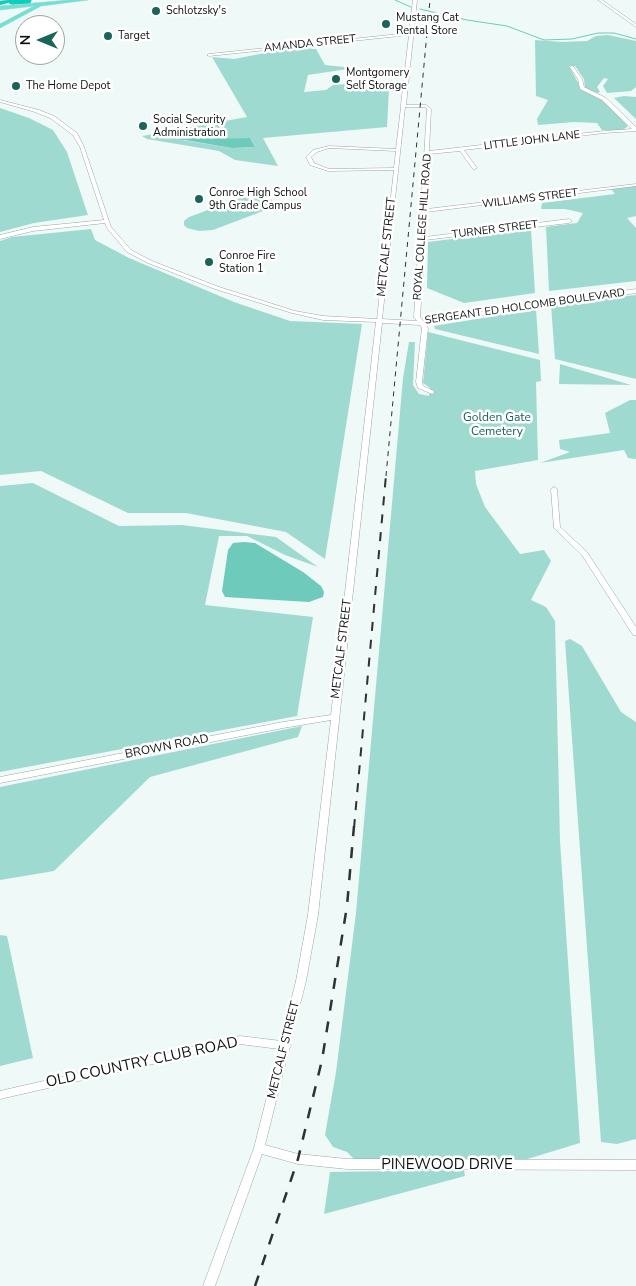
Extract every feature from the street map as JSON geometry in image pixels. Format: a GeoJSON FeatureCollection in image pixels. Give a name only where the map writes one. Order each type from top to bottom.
{"type":"FeatureCollection","features":[{"type":"Feature","properties":{"kind":"highway"},"geometry":{"type":"LineString","coordinates":[[0,2],[28,3]]}},
{"type":"Feature","properties":{"kind":"main road"},"geometry":{"type":"LineString","coordinates":[[0,9],[38,0]]}},
{"type":"Feature","properties":{"kind":"main road"},"geometry":{"type":"LineString","coordinates":[[0,26],[51,0]]}},
{"type":"Feature","properties":{"kind":"main road"},"geometry":{"type":"LineString","coordinates":[[0,20],[28,3],[44,4],[82,0]]}},
{"type":"Feature","properties":{"kind":"main road"},"geometry":{"type":"LineString","coordinates":[[0,9],[7,11],[9,15]]}},
{"type":"Feature","properties":{"kind":"street","name":"METCALF STREET"},"geometry":{"type":"LineString","coordinates":[[209,1286],[260,1148],[286,1046],[312,915],[415,0]]}},
{"type":"Feature","properties":{"kind":"street"},"geometry":{"type":"LineString","coordinates":[[600,0],[636,26]]}},
{"type":"Feature","properties":{"kind":"street","name":"AMANDA STREET"},"geometry":{"type":"LineString","coordinates":[[210,55],[410,34]]}},
{"type":"Feature","properties":{"kind":"street"},"geometry":{"type":"LineString","coordinates":[[572,67],[580,79],[582,88],[604,99],[636,130]]}},
{"type":"Feature","properties":{"kind":"street","name":"SERGEANT ED HOLCOMB BOULEVARD"},"geometry":{"type":"LineString","coordinates":[[0,101],[52,117],[75,134],[82,147],[107,221],[121,243],[140,257],[217,288],[311,317],[422,323],[636,291]]}},
{"type":"Feature","properties":{"kind":"street","name":"ROYAL COLLEGE HILL ROAD"},"geometry":{"type":"LineString","coordinates":[[402,106],[426,106],[428,109],[428,153],[417,316],[425,328],[419,382],[420,387],[432,392]]}},
{"type":"Feature","properties":{"kind":"street","name":"LITTLE JOHN LANE"},"geometry":{"type":"LineString","coordinates":[[428,153],[604,132],[636,130]]}},
{"type":"Feature","properties":{"kind":"street"},"geometry":{"type":"LineString","coordinates":[[395,169],[328,170],[312,164],[308,157],[315,151],[329,147],[397,150]]}},
{"type":"Feature","properties":{"kind":"street"},"geometry":{"type":"LineString","coordinates":[[462,150],[474,168]]}},
{"type":"Feature","properties":{"kind":"street","name":"WILLIAMS STREET"},"geometry":{"type":"LineString","coordinates":[[424,212],[636,185]]}},
{"type":"Feature","properties":{"kind":"street"},"geometry":{"type":"LineString","coordinates":[[0,237],[33,229],[107,221]]}},
{"type":"Feature","properties":{"kind":"street","name":"TURNER STREET"},"geometry":{"type":"LineString","coordinates":[[421,239],[569,221]]}},
{"type":"Feature","properties":{"kind":"street"},"geometry":{"type":"LineString","coordinates":[[554,489],[557,528],[585,554],[636,633]]}},
{"type":"Feature","properties":{"kind":"street","name":"BROWN ROAD"},"geometry":{"type":"LineString","coordinates":[[0,780],[283,725],[334,718]]}},
{"type":"Feature","properties":{"kind":"street","name":"OLD COUNTRY CLUB ROAD"},"geometry":{"type":"LineString","coordinates":[[0,1095],[240,1040],[286,1046]]}},
{"type":"Feature","properties":{"kind":"street","name":"PINEWOOD DRIVE"},"geometry":{"type":"LineString","coordinates":[[260,1148],[298,1159],[347,1164],[636,1165]]}},
{"type":"Feature","properties":{"kind":"green space"},"geometry":{"type":"Polygon","coordinates":[[[608,35],[636,41],[636,87],[631,91],[607,93],[603,86],[608,79],[604,78],[597,87],[600,92],[585,89],[584,79],[575,66],[569,66],[582,90],[602,99],[628,126],[623,130],[602,130],[597,123],[574,122],[538,125],[537,119],[548,100],[536,96],[535,40],[587,41],[596,36],[608,35]]]}},
{"type":"Feature","properties":{"kind":"green space"},"geometry":{"type":"Polygon","coordinates":[[[296,47],[316,49],[325,65],[354,68],[308,75],[304,92],[326,90],[333,85],[374,82],[389,89],[387,127],[263,138],[278,166],[235,160],[219,151],[147,139],[142,136],[247,117],[212,57],[234,59],[296,47]],[[250,138],[182,140],[232,148],[255,147],[250,138]]]}},
{"type":"Feature","properties":{"kind":"green space"},"geometry":{"type":"Polygon","coordinates":[[[624,96],[636,97],[636,119],[614,98],[624,96]]]}},
{"type":"Feature","properties":{"kind":"green space"},"geometry":{"type":"Polygon","coordinates":[[[0,108],[29,118],[53,130],[67,152],[88,215],[34,223],[0,232],[0,108]]]}},
{"type":"Feature","properties":{"kind":"green space"},"geometry":{"type":"Polygon","coordinates":[[[636,186],[636,216],[627,218],[636,228],[636,281],[549,291],[546,227],[577,223],[583,213],[565,209],[541,209],[542,203],[615,194],[611,189],[636,186]]]}},
{"type":"Feature","properties":{"kind":"green space"},"geometry":{"type":"Polygon","coordinates":[[[260,196],[272,200],[274,204],[271,208],[213,230],[199,231],[187,228],[184,225],[184,221],[189,217],[243,197],[260,196]]]}},
{"type":"Feature","properties":{"kind":"green space"},"geometry":{"type":"Polygon","coordinates":[[[91,229],[95,240],[129,258],[234,302],[290,321],[362,324],[325,559],[286,532],[186,513],[128,513],[41,471],[0,475],[0,241],[12,237],[91,229]]]}},
{"type":"Feature","properties":{"kind":"green space"},"geometry":{"type":"Polygon","coordinates":[[[531,229],[535,293],[464,303],[427,288],[428,242],[531,229]]]}},
{"type":"Feature","properties":{"kind":"green space"},"geometry":{"type":"Polygon","coordinates":[[[636,295],[636,379],[555,359],[551,305],[636,295]]]}},
{"type":"Feature","properties":{"kind":"green space"},"geometry":{"type":"Polygon","coordinates":[[[536,309],[539,354],[435,329],[434,326],[536,309]]]}},
{"type":"Feature","properties":{"kind":"green space","name":"Golden Gate Cemetery"},"geometry":{"type":"Polygon","coordinates":[[[428,332],[540,360],[541,381],[536,382],[538,460],[475,471],[476,484],[485,507],[520,554],[544,550],[551,561],[531,600],[546,607],[555,621],[560,841],[580,1143],[524,1160],[355,1160],[347,1152],[333,1147],[325,1135],[336,1072],[356,913],[403,378],[409,342],[415,342],[413,385],[419,394],[429,396],[430,388],[423,383],[428,332]]]}},
{"type":"Feature","properties":{"kind":"green space"},"geometry":{"type":"Polygon","coordinates":[[[560,364],[631,385],[559,384],[560,364]]]}},
{"type":"Feature","properties":{"kind":"green space"},"geometry":{"type":"Polygon","coordinates":[[[630,400],[636,400],[636,459],[628,458],[624,450],[540,463],[570,452],[560,449],[559,440],[610,433],[605,413],[630,400]]]}},
{"type":"Feature","properties":{"kind":"green space"},"geometry":{"type":"Polygon","coordinates":[[[33,483],[119,526],[182,525],[276,537],[318,567],[285,555],[247,536],[219,536],[205,605],[313,617],[297,716],[0,772],[0,486],[33,483]]]}},
{"type":"Feature","properties":{"kind":"green space"},"geometry":{"type":"Polygon","coordinates":[[[570,639],[582,646],[621,712],[636,722],[636,1139],[617,1144],[601,1142],[565,641],[570,639]]]}},
{"type":"Feature","properties":{"kind":"green space"},"geometry":{"type":"Polygon","coordinates":[[[302,726],[298,737],[150,777],[54,871],[0,880],[0,787],[302,726]]]}},
{"type":"Feature","properties":{"kind":"green space"},"geometry":{"type":"Polygon","coordinates":[[[0,935],[7,936],[33,1058],[0,1066],[0,935]]]}},
{"type":"Feature","properties":{"kind":"green space"},"geometry":{"type":"Polygon","coordinates":[[[464,1170],[465,1176],[324,1214],[330,1172],[464,1170]]]}},
{"type":"Feature","properties":{"kind":"shaded area"},"geometry":{"type":"Polygon","coordinates":[[[250,138],[255,147],[232,148],[179,139],[250,138]]]}},
{"type":"Feature","properties":{"kind":"shaded area"},"geometry":{"type":"Polygon","coordinates":[[[233,543],[255,543],[303,572],[321,586],[324,592],[323,597],[309,602],[225,597],[222,591],[228,550],[233,543]]]}},
{"type":"Feature","properties":{"kind":"waterway"},"geometry":{"type":"LineString","coordinates":[[395,0],[411,7]]}},
{"type":"Feature","properties":{"kind":"waterway"},"geometry":{"type":"LineString","coordinates":[[420,9],[467,20],[507,26],[544,40],[572,39],[598,33],[614,33],[636,39]]}},
{"type":"Feature","properties":{"kind":"railway"},"geometry":{"type":"LineString","coordinates":[[386,476],[430,0]]}},
{"type":"Feature","properties":{"kind":"railway"},"geometry":{"type":"LineString","coordinates":[[354,828],[386,475]]}},
{"type":"Feature","properties":{"kind":"railway"},"geometry":{"type":"LineString","coordinates":[[255,1286],[298,1159],[322,1060],[347,906],[354,826]]}},
{"type":"Feature","properties":{"kind":"place","name":"Schlotzsky's"},"geometry":{"type":"Point","coordinates":[156,11]}},
{"type":"Feature","properties":{"kind":"place","name":"Mustang Cat Rental Store"},"geometry":{"type":"Point","coordinates":[386,24]}},
{"type":"Feature","properties":{"kind":"place","name":"Target"},"geometry":{"type":"Point","coordinates":[108,36]}},
{"type":"Feature","properties":{"kind":"place","name":"Montgomery Self Storage"},"geometry":{"type":"Point","coordinates":[336,79]}},
{"type":"Feature","properties":{"kind":"place","name":"The Home Depot"},"geometry":{"type":"Point","coordinates":[16,86]}},
{"type":"Feature","properties":{"kind":"place","name":"Social Security Administration"},"geometry":{"type":"Point","coordinates":[143,126]}},
{"type":"Feature","properties":{"kind":"place","name":"Conroe High School 9th Grade Campus"},"geometry":{"type":"Point","coordinates":[199,199]}},
{"type":"Feature","properties":{"kind":"place","name":"Conroe Fire Station 1"},"geometry":{"type":"Point","coordinates":[209,262]}}]}
